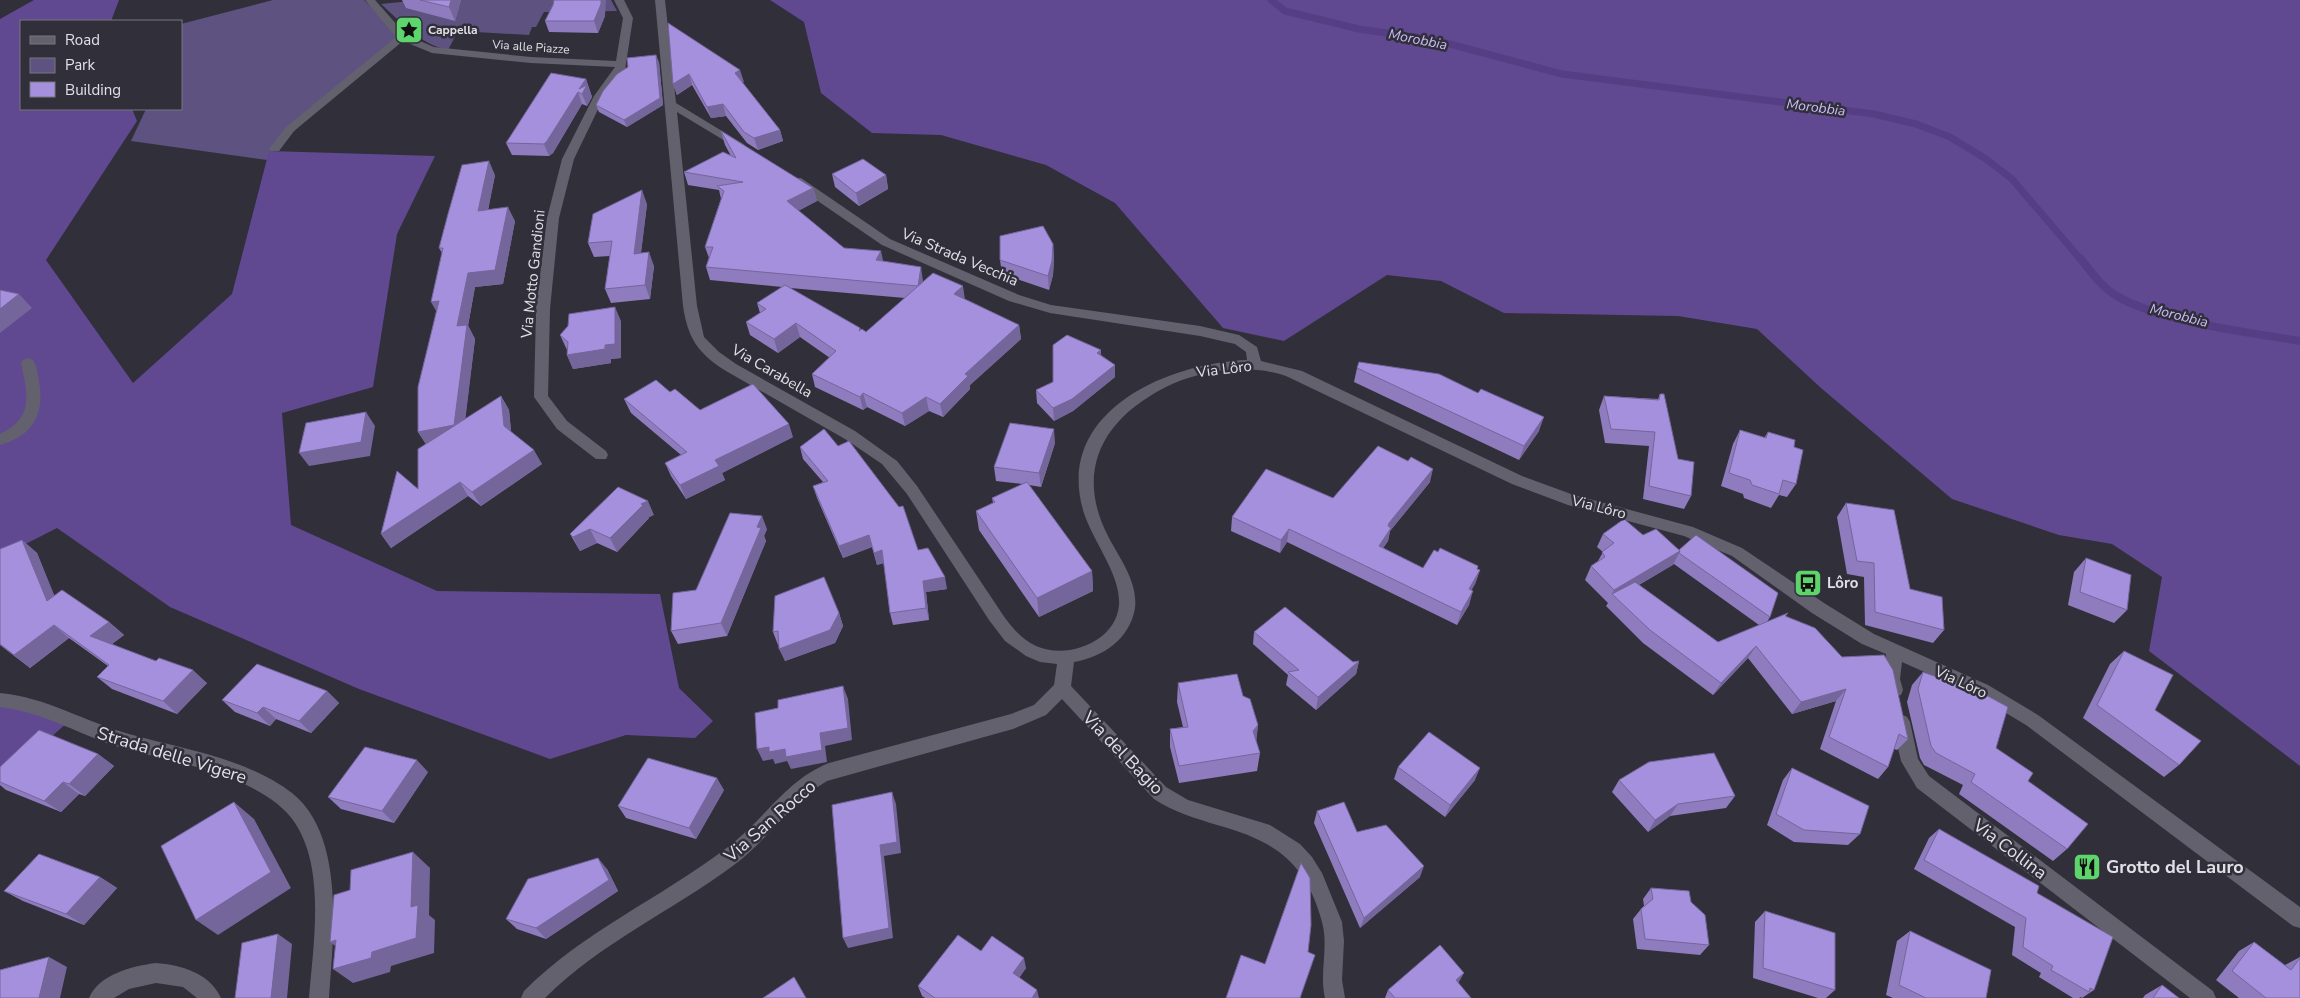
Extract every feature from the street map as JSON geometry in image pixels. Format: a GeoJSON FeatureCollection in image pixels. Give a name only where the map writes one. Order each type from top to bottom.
{"type":"FeatureCollection","features":[{"type":"Feature","properties":{"kind":"street","name":"Via alle Piazze"},"geometry":{"type":"LineString","coordinates":[[370,0],[402,37],[432,50],[531,60],[621,64]]}},
{"type":"Feature","properties":{"kind":"street","name":"Via Motto Gandioni"},"geometry":{"type":"LineString","coordinates":[[601,455],[562,425],[541,397],[543,310],[553,218],[568,159],[599,96],[617,76],[625,49],[628,18],[619,0]]}},
{"type":"Feature","properties":{"kind":"street","name":"Via Carabella"},"geometry":{"type":"LineString","coordinates":[[660,0],[672,105],[690,306],[692,322],[700,341],[724,363],[883,456],[894,466],[917,498],[992,612],[1013,640],[1034,652],[1050,656],[1066,656]]}},
{"type":"Feature","properties":{"kind":"street"},"geometry":{"type":"LineString","coordinates":[[275,149],[290,129],[402,37]]}},
{"type":"Feature","properties":{"kind":"street"},"geometry":{"type":"LineString","coordinates":[[672,105],[751,152]]}},
{"type":"Feature","properties":{"kind":"street","name":"Via Strada Vecchia"},"geometry":{"type":"LineString","coordinates":[[783,172],[886,242],[992,289],[1050,309],[1179,327],[1239,340],[1252,350],[1255,365]]}},
{"type":"Feature","properties":{"kind":"street"},"geometry":{"type":"LineString","coordinates":[[0,440],[25,426],[34,413],[34,390],[28,363]]}},
{"type":"Feature","properties":{"kind":"street","name":"Via Lôro"},"geometry":{"type":"LineString","coordinates":[[1066,656],[1086,653],[1100,647],[1111,638],[1120,625],[1127,605],[1121,575],[1091,514],[1087,493],[1088,462],[1091,447],[1099,433],[1120,409],[1152,388],[1170,380],[1222,367],[1255,365],[1295,374],[1517,480],[1568,499],[1688,531],[1722,544],[1737,552],[1843,625],[1894,652],[1982,690],[2032,720],[2300,919]]}},
{"type":"Feature","properties":{"kind":"street","name":"Via Collina"},"geometry":{"type":"LineString","coordinates":[[1894,652],[1892,679],[1910,761],[1923,782],[2206,998]]}},
{"type":"Feature","properties":{"kind":"street"},"geometry":{"type":"LineString","coordinates":[[1062,688],[1066,656]]}},
{"type":"Feature","properties":{"kind":"street","name":"Via San Rocco"},"geometry":{"type":"LineString","coordinates":[[531,998],[543,985],[587,951],[726,860],[754,838],[808,783],[829,771],[1013,721],[1040,710],[1062,688]]}},
{"type":"Feature","properties":{"kind":"street","name":"Via del Bagio"},"geometry":{"type":"LineString","coordinates":[[1062,688],[1160,793],[1171,801],[1177,805],[1243,823],[1274,834],[1298,853],[1315,875],[1333,924],[1335,956],[1332,989],[1335,998]]}},
{"type":"Feature","properties":{"kind":"street","name":"Strada delle Vigere"},"geometry":{"type":"LineString","coordinates":[[0,700],[28,704],[100,734],[197,759],[262,784],[291,804],[308,829],[314,844],[322,880],[324,909],[319,998]]}},
{"type":"Feature","properties":{"kind":"street"},"geometry":{"type":"LineString","coordinates":[[99,998],[116,984],[129,977],[162,973],[183,978],[200,986],[211,998]]}},
{"type":"Feature","properties":{"kind":"green space"},"geometry":{"type":"Polygon","coordinates":[[[273,0],[364,0],[402,37],[356,73],[275,149],[267,160],[131,141],[146,110],[182,110],[182,24],[273,0]]]}},
{"type":"Feature","properties":{"kind":"green space"},"geometry":{"type":"Polygon","coordinates":[[[421,0],[611,0],[617,11],[544,12],[536,27],[532,27],[529,35],[458,31],[448,50],[420,38],[381,4],[421,0]]]}},
{"type":"Feature","properties":{"kind":"shaded area"},"geometry":{"type":"Polygon","coordinates":[[[34,0],[119,0],[111,20],[20,20],[20,110],[132,110],[137,121],[46,260],[133,383],[232,294],[269,151],[435,156],[397,234],[373,387],[282,413],[291,525],[437,591],[660,594],[679,688],[713,721],[695,738],[626,735],[550,759],[359,689],[170,607],[57,528],[0,557],[0,19],[34,0]]]}},
{"type":"Feature","properties":{"kind":"shaded area"},"geometry":{"type":"Polygon","coordinates":[[[770,0],[2300,0],[2300,766],[2149,651],[2162,577],[2112,544],[2059,535],[1952,499],[1821,388],[1757,329],[1678,316],[1504,313],[1441,281],[1387,275],[1284,341],[1223,328],[1115,203],[1046,165],[941,135],[872,133],[821,93],[804,22],[770,0]]]}},
{"type":"Feature","properties":{"kind":"shaded area"},"geometry":{"type":"Polygon","coordinates":[[[0,700],[69,721],[0,783],[0,700]]]}},
{"type":"Feature","properties":{"kind":"building"},"geometry":{"type":"Polygon","coordinates":[[[420,0],[451,0],[449,7],[420,0]]]}},
{"type":"Feature","properties":{"kind":"building"},"geometry":{"type":"Polygon","coordinates":[[[554,0],[601,0],[601,4],[594,21],[545,21],[554,0]]]}},
{"type":"Feature","properties":{"kind":"building"},"geometry":{"type":"Polygon","coordinates":[[[668,23],[740,70],[735,73],[780,130],[754,138],[744,132],[723,104],[707,107],[689,74],[673,84],[668,23]]]}},
{"type":"Feature","properties":{"kind":"building"},"geometry":{"type":"Polygon","coordinates":[[[656,55],[660,98],[624,120],[596,105],[603,91],[617,74],[628,67],[627,58],[656,55]]]}},
{"type":"Feature","properties":{"kind":"building"},"geometry":{"type":"Polygon","coordinates":[[[551,73],[586,79],[579,89],[587,85],[582,94],[578,92],[544,144],[506,143],[551,73]]]}},
{"type":"Feature","properties":{"kind":"building"},"geometry":{"type":"Polygon","coordinates":[[[721,131],[813,188],[787,201],[844,248],[881,251],[876,260],[921,267],[918,286],[706,267],[713,247],[705,247],[724,191],[717,186],[743,182],[684,172],[723,152],[736,158],[721,131]]]}},
{"type":"Feature","properties":{"kind":"building"},"geometry":{"type":"Polygon","coordinates":[[[863,159],[886,175],[856,193],[832,174],[863,159]]]}},
{"type":"Feature","properties":{"kind":"building"},"geometry":{"type":"Polygon","coordinates":[[[489,161],[478,211],[508,207],[495,270],[468,273],[457,326],[467,325],[454,425],[418,432],[418,387],[439,301],[431,302],[443,248],[439,248],[462,165],[489,161]]]}},
{"type":"Feature","properties":{"kind":"building"},"geometry":{"type":"Polygon","coordinates":[[[642,190],[634,254],[649,252],[645,285],[605,289],[612,241],[588,243],[593,214],[642,190]]]}},
{"type":"Feature","properties":{"kind":"building"},"geometry":{"type":"Polygon","coordinates":[[[1043,226],[1053,244],[1052,261],[1048,276],[1000,260],[1000,236],[1043,226]]]}},
{"type":"Feature","properties":{"kind":"building"},"geometry":{"type":"Polygon","coordinates":[[[933,273],[963,286],[954,294],[1019,325],[965,374],[968,376],[940,404],[926,397],[902,413],[863,393],[860,397],[812,374],[836,351],[796,323],[774,339],[746,322],[766,309],[757,303],[785,285],[860,328],[859,331],[862,329],[866,332],[933,273]]]}},
{"type":"Feature","properties":{"kind":"building"},"geometry":{"type":"Polygon","coordinates":[[[0,290],[19,294],[0,309],[0,290]]]}},
{"type":"Feature","properties":{"kind":"building"},"geometry":{"type":"Polygon","coordinates":[[[615,307],[615,344],[605,345],[605,349],[567,355],[568,342],[560,335],[568,326],[569,314],[615,307]]]}},
{"type":"Feature","properties":{"kind":"building"},"geometry":{"type":"Polygon","coordinates":[[[1067,335],[1101,350],[1097,353],[1115,365],[1072,399],[1053,408],[1036,390],[1053,382],[1053,345],[1067,335]]]}},
{"type":"Feature","properties":{"kind":"building"},"geometry":{"type":"Polygon","coordinates":[[[1359,362],[1439,374],[1478,393],[1481,389],[1544,417],[1524,446],[1357,368],[1359,362]]]}},
{"type":"Feature","properties":{"kind":"building"},"geometry":{"type":"Polygon","coordinates":[[[656,380],[670,392],[675,389],[700,410],[753,384],[789,424],[715,460],[719,466],[680,485],[665,463],[687,452],[624,399],[656,380]]]}},
{"type":"Feature","properties":{"kind":"building"},"geometry":{"type":"Polygon","coordinates":[[[1660,394],[1664,394],[1678,459],[1694,462],[1691,496],[1649,486],[1655,432],[1611,429],[1604,396],[1659,400],[1660,394]]]}},
{"type":"Feature","properties":{"kind":"building"},"geometry":{"type":"Polygon","coordinates":[[[501,396],[504,426],[534,450],[472,492],[460,482],[381,534],[397,471],[418,489],[418,449],[501,396]]]}},
{"type":"Feature","properties":{"kind":"building"},"geometry":{"type":"Polygon","coordinates":[[[366,412],[361,442],[299,453],[306,423],[366,412]]]}},
{"type":"Feature","properties":{"kind":"building"},"geometry":{"type":"Polygon","coordinates":[[[1010,423],[1054,429],[1039,473],[994,467],[1010,423]]]}},
{"type":"Feature","properties":{"kind":"building"},"geometry":{"type":"Polygon","coordinates":[[[824,429],[838,446],[849,441],[899,507],[903,506],[918,550],[928,548],[945,577],[923,581],[926,608],[890,613],[882,550],[874,553],[869,535],[839,546],[813,486],[828,481],[800,447],[824,429]]]}},
{"type":"Feature","properties":{"kind":"building"},"geometry":{"type":"Polygon","coordinates":[[[1740,430],[1766,438],[1768,432],[1795,440],[1794,447],[1803,450],[1796,484],[1783,480],[1779,494],[1752,485],[1750,480],[1729,473],[1740,430]]]}},
{"type":"Feature","properties":{"kind":"building"},"geometry":{"type":"Polygon","coordinates":[[[1378,446],[1408,461],[1411,457],[1433,469],[1389,523],[1388,526],[1391,528],[1379,546],[1423,568],[1434,550],[1438,552],[1440,548],[1478,566],[1477,569],[1480,570],[1469,589],[1473,591],[1461,612],[1289,529],[1281,540],[1232,517],[1266,469],[1333,498],[1378,446]]]}},
{"type":"Feature","properties":{"kind":"building"},"geometry":{"type":"Polygon","coordinates":[[[1027,482],[1092,571],[1037,598],[976,511],[995,502],[992,498],[1027,482]]]}},
{"type":"Feature","properties":{"kind":"building"},"geometry":{"type":"Polygon","coordinates":[[[618,487],[648,501],[641,504],[643,505],[610,538],[590,529],[573,537],[570,534],[618,487]]]}},
{"type":"Feature","properties":{"kind":"building"},"geometry":{"type":"Polygon","coordinates":[[[1846,503],[1894,510],[1910,589],[1942,597],[1944,630],[1875,612],[1874,563],[1857,561],[1846,503]]]}},
{"type":"Feature","properties":{"kind":"building"},"geometry":{"type":"Polygon","coordinates":[[[730,513],[762,516],[757,527],[761,528],[721,623],[671,631],[673,593],[696,590],[730,513]]]}},
{"type":"Feature","properties":{"kind":"building"},"geometry":{"type":"Polygon","coordinates":[[[1624,519],[1643,535],[1656,529],[1680,551],[1614,590],[1591,566],[1605,557],[1602,552],[1614,543],[1603,534],[1624,519]]]}},
{"type":"Feature","properties":{"kind":"building"},"geometry":{"type":"Polygon","coordinates":[[[1696,535],[1778,593],[1770,617],[1679,553],[1679,550],[1696,535]]]}},
{"type":"Feature","properties":{"kind":"building"},"geometry":{"type":"Polygon","coordinates":[[[22,540],[47,601],[62,590],[109,622],[90,636],[156,661],[159,658],[193,670],[163,701],[97,677],[109,665],[54,625],[14,655],[0,644],[0,549],[22,540]]]}},
{"type":"Feature","properties":{"kind":"building"},"geometry":{"type":"Polygon","coordinates":[[[2086,558],[2131,575],[2127,610],[2080,592],[2086,558]]]}},
{"type":"Feature","properties":{"kind":"building"},"geometry":{"type":"Polygon","coordinates":[[[824,577],[839,613],[830,630],[779,649],[778,631],[773,632],[775,596],[824,577]]]}},
{"type":"Feature","properties":{"kind":"building"},"geometry":{"type":"Polygon","coordinates":[[[1635,582],[1718,642],[1788,613],[1785,616],[1815,628],[1842,657],[1884,655],[1893,670],[1908,739],[1899,734],[1888,767],[1829,737],[1846,689],[1801,702],[1756,646],[1721,683],[1650,630],[1612,594],[1635,582]]]}},
{"type":"Feature","properties":{"kind":"building"},"geometry":{"type":"Polygon","coordinates":[[[1285,607],[1353,662],[1359,661],[1318,697],[1288,672],[1299,670],[1254,632],[1285,607]]]}},
{"type":"Feature","properties":{"kind":"building"},"geometry":{"type":"Polygon","coordinates":[[[2124,651],[2173,675],[2155,710],[2201,741],[2179,765],[2097,705],[2124,651]]]}},
{"type":"Feature","properties":{"kind":"building"},"geometry":{"type":"Polygon","coordinates":[[[257,664],[327,691],[299,721],[263,707],[257,713],[222,700],[257,664]]]}},
{"type":"Feature","properties":{"kind":"building"},"geometry":{"type":"Polygon","coordinates":[[[1923,672],[1984,694],[2008,707],[1996,748],[2033,773],[2028,781],[2088,824],[2067,849],[1971,782],[1975,774],[1936,753],[1931,746],[1918,689],[1923,672]]]}},
{"type":"Feature","properties":{"kind":"building"},"geometry":{"type":"Polygon","coordinates":[[[1237,674],[1243,696],[1250,699],[1258,725],[1253,731],[1260,753],[1179,766],[1170,729],[1188,727],[1178,683],[1237,674]]]}},
{"type":"Feature","properties":{"kind":"building"},"geometry":{"type":"Polygon","coordinates":[[[843,686],[848,728],[820,733],[822,750],[786,757],[785,749],[769,752],[769,747],[757,749],[755,713],[778,708],[778,700],[843,686]]]}},
{"type":"Feature","properties":{"kind":"building"},"geometry":{"type":"Polygon","coordinates":[[[39,730],[98,754],[69,784],[63,782],[44,801],[0,782],[0,767],[39,730]]]}},
{"type":"Feature","properties":{"kind":"building"},"geometry":{"type":"Polygon","coordinates":[[[1429,732],[1480,768],[1450,805],[1398,767],[1429,732]]]}},
{"type":"Feature","properties":{"kind":"building"},"geometry":{"type":"Polygon","coordinates":[[[365,747],[417,760],[382,811],[328,797],[365,747]]]}},
{"type":"Feature","properties":{"kind":"building"},"geometry":{"type":"Polygon","coordinates":[[[1714,753],[1735,796],[1678,804],[1655,820],[1619,780],[1649,762],[1714,753]]]}},
{"type":"Feature","properties":{"kind":"building"},"geometry":{"type":"Polygon","coordinates":[[[648,758],[717,778],[689,828],[618,806],[648,758]]]}},
{"type":"Feature","properties":{"kind":"building"},"geometry":{"type":"Polygon","coordinates":[[[1792,768],[1869,806],[1860,834],[1804,830],[1776,814],[1792,768]]]}},
{"type":"Feature","properties":{"kind":"building"},"geometry":{"type":"Polygon","coordinates":[[[892,792],[897,842],[880,845],[889,928],[843,938],[832,805],[892,792]]]}},
{"type":"Feature","properties":{"kind":"building"},"geometry":{"type":"Polygon","coordinates":[[[234,802],[271,872],[196,920],[161,846],[234,802]]]}},
{"type":"Feature","properties":{"kind":"building"},"geometry":{"type":"Polygon","coordinates":[[[1344,802],[1357,832],[1386,825],[1424,866],[1364,918],[1317,811],[1344,802]]]}},
{"type":"Feature","properties":{"kind":"building"},"geometry":{"type":"Polygon","coordinates":[[[1939,829],[2039,886],[2037,893],[2113,937],[2094,990],[2090,988],[2089,992],[2051,970],[2053,966],[2023,947],[2026,918],[1924,860],[1939,829]]]}},
{"type":"Feature","properties":{"kind":"building"},"geometry":{"type":"Polygon","coordinates":[[[413,852],[411,907],[418,905],[416,938],[372,952],[371,958],[333,969],[336,940],[330,942],[334,895],[350,890],[351,870],[413,852]]]}},
{"type":"Feature","properties":{"kind":"building"},"geometry":{"type":"Polygon","coordinates":[[[39,854],[100,877],[66,914],[4,891],[39,854]]]}},
{"type":"Feature","properties":{"kind":"building"},"geometry":{"type":"Polygon","coordinates":[[[598,858],[609,880],[536,928],[506,919],[528,879],[598,858]]]}},
{"type":"Feature","properties":{"kind":"building"},"geometry":{"type":"Polygon","coordinates":[[[1301,863],[1310,878],[1311,925],[1308,952],[1315,955],[1300,998],[1226,998],[1241,955],[1265,964],[1301,863]]]}},
{"type":"Feature","properties":{"kind":"building"},"geometry":{"type":"Polygon","coordinates":[[[1651,888],[1689,891],[1691,902],[1705,915],[1709,945],[1645,939],[1641,909],[1653,899],[1651,888]]]}},
{"type":"Feature","properties":{"kind":"building"},"geometry":{"type":"Polygon","coordinates":[[[1765,911],[1835,933],[1835,990],[1763,968],[1765,911]]]}},
{"type":"Feature","properties":{"kind":"building"},"geometry":{"type":"Polygon","coordinates":[[[1910,931],[1991,970],[1986,998],[1926,998],[1899,985],[1910,931]]]}},
{"type":"Feature","properties":{"kind":"building"},"geometry":{"type":"Polygon","coordinates":[[[278,934],[271,998],[235,998],[242,943],[278,934]]]}},
{"type":"Feature","properties":{"kind":"building"},"geometry":{"type":"Polygon","coordinates":[[[958,935],[981,951],[992,936],[1024,958],[1013,973],[1037,990],[1032,998],[935,998],[918,986],[958,935]]]}},
{"type":"Feature","properties":{"kind":"building"},"geometry":{"type":"Polygon","coordinates":[[[2254,942],[2291,970],[2300,958],[2300,998],[2266,998],[2232,971],[2254,942]]]}},
{"type":"Feature","properties":{"kind":"building"},"geometry":{"type":"Polygon","coordinates":[[[1440,945],[1464,973],[1456,980],[1471,998],[1395,998],[1388,990],[1440,945]]]}},
{"type":"Feature","properties":{"kind":"building"},"geometry":{"type":"Polygon","coordinates":[[[49,957],[39,998],[0,998],[0,970],[49,957]]]}},
{"type":"Feature","properties":{"kind":"building"},"geometry":{"type":"Polygon","coordinates":[[[794,977],[806,998],[763,998],[794,977]]]}},
{"type":"Feature","properties":{"kind":"building"},"geometry":{"type":"Polygon","coordinates":[[[2162,985],[2179,998],[2153,998],[2162,985]]]}},
{"type":"Feature","properties":{"kind":"waterway","name":"Morobbia"},"geometry":{"type":"LineString","coordinates":[[1271,0],[1285,11],[1359,29],[1435,40],[1562,74],[1874,114],[1916,124],[1950,137],[1986,159],[2012,179],[2082,261]]}},
{"type":"Feature","properties":{"kind":"waterway","name":"Morobbia"},"geometry":{"type":"LineString","coordinates":[[2081,259],[2096,278],[2115,295],[2155,312],[2204,325],[2300,341]]}},
{"type":"Feature","properties":{"kind":"place","name":"Cappella"},"geometry":{"type":"Point","coordinates":[409,30]}},
{"type":"Feature","properties":{"kind":"place","name":"Lôro"},"geometry":{"type":"Point","coordinates":[1808,583]}},
{"type":"Feature","properties":{"kind":"place","name":"Grotto del Lauro"},"geometry":{"type":"Point","coordinates":[2087,867]}}]}
